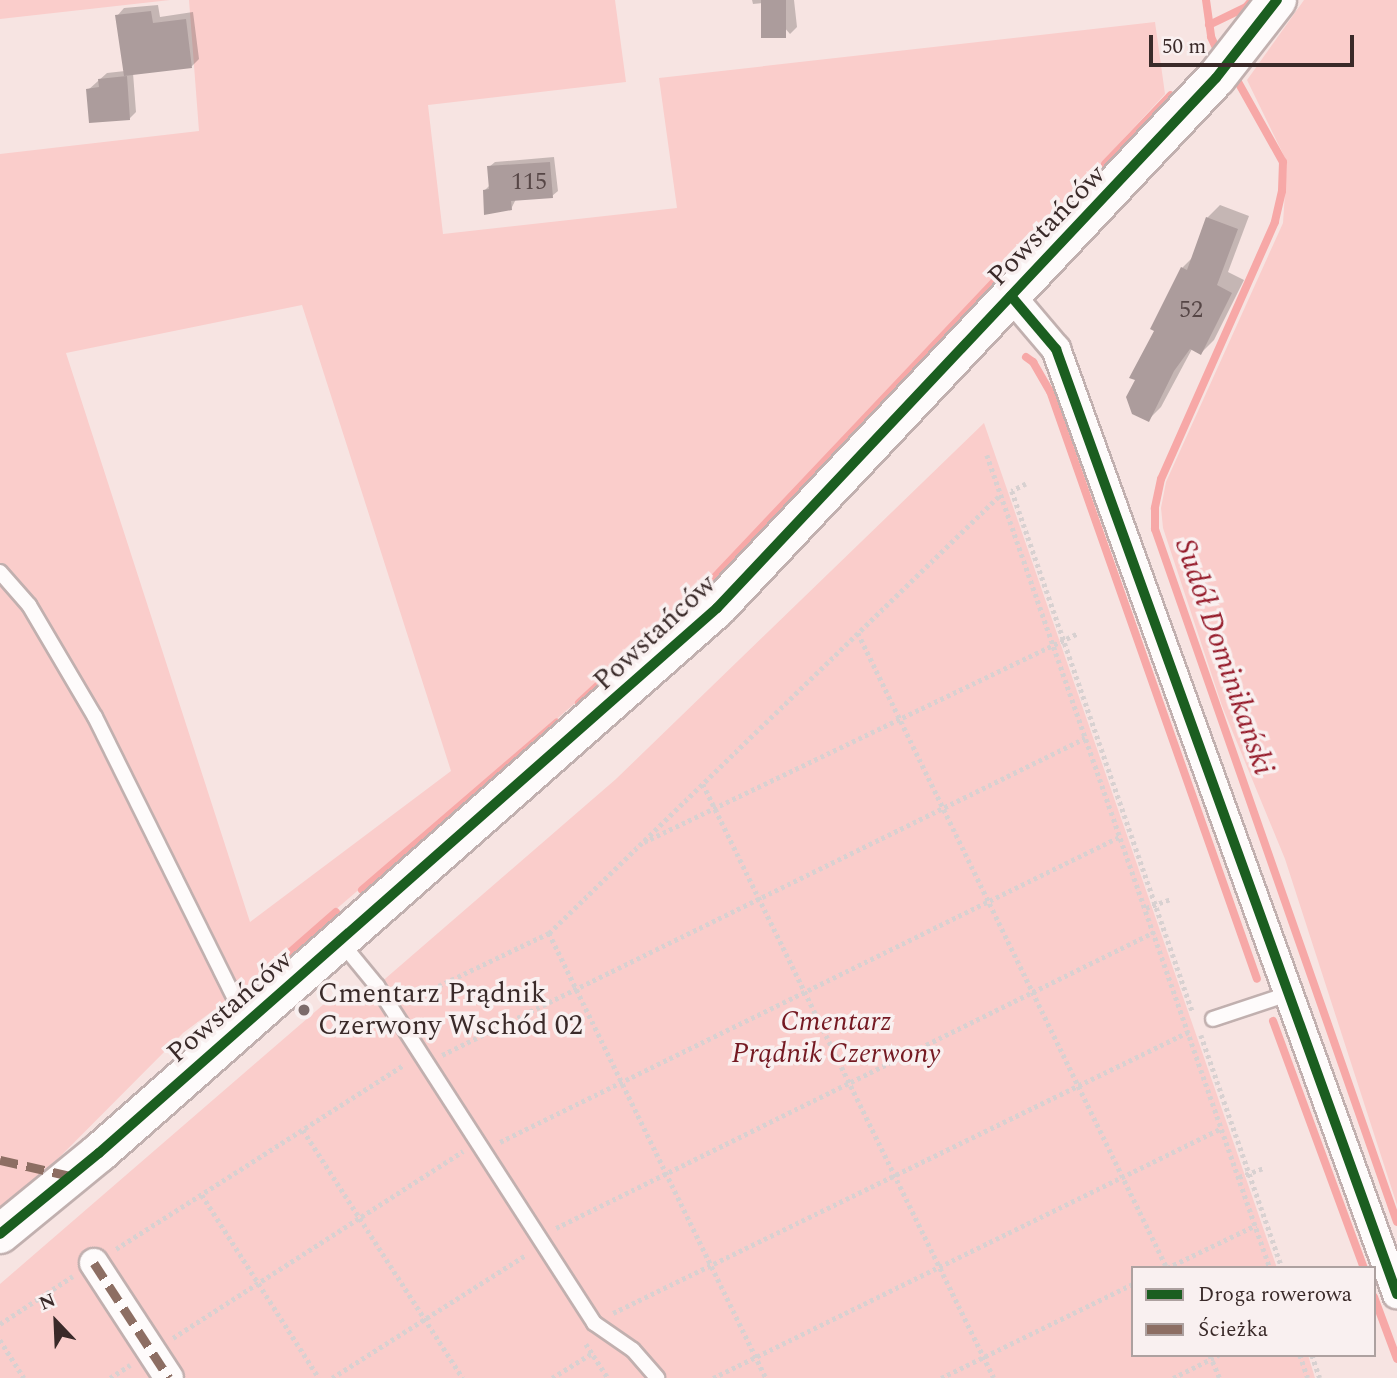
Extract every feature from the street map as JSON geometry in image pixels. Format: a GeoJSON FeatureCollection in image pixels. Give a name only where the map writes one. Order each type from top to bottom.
{"type":"FeatureCollection","features":[{"type":"Feature","properties":{"kind":"street","name":"Powstańców"},"geometry":{"type":"LineString","coordinates":[[0,1234],[99,1153],[339,940],[608,708],[717,608],[1216,79],[1277,0]]}},
{"type":"Feature","properties":{"kind":"street"},"geometry":{"type":"LineString","coordinates":[[1011,296],[1056,349],[1397,1294]]}},
{"type":"Feature","properties":{"kind":"street"},"geometry":{"type":"LineString","coordinates":[[94,1263],[169,1378]]}},
{"type":"Feature","properties":{"kind":"lane"},"geometry":{"type":"LineString","coordinates":[[0,572],[29,605],[95,717],[247,1022]]}},
{"type":"Feature","properties":{"kind":"lane"},"geometry":{"type":"LineString","coordinates":[[339,940],[377,986],[421,1060],[594,1323],[633,1350],[657,1378]]}},
{"type":"Feature","properties":{"kind":"lane"},"geometry":{"type":"LineString","coordinates":[[1213,1019],[1288,994]]}},
{"type":"Feature","properties":{"kind":"path"},"geometry":{"type":"LineString","coordinates":[[987,455],[1269,1266]]}},
{"type":"Feature","properties":{"kind":"path"},"geometry":{"type":"LineString","coordinates":[[1026,484],[1012,491],[1195,1020]]}},
{"type":"Feature","properties":{"kind":"path"},"geometry":{"type":"LineString","coordinates":[[391,1009],[549,933],[1001,494]]}},
{"type":"Feature","properties":{"kind":"path"},"geometry":{"type":"LineString","coordinates":[[858,633],[1166,1266]]}},
{"type":"Feature","properties":{"kind":"path"},"geometry":{"type":"LineString","coordinates":[[639,845],[1052,643],[1078,633]]}},
{"type":"Feature","properties":{"kind":"path"},"geometry":{"type":"LineString","coordinates":[[0,1324],[303,1130],[421,1060],[576,989],[1086,738]]}},
{"type":"Feature","properties":{"kind":"path"},"geometry":{"type":"LineString","coordinates":[[703,784],[994,1378]]}},
{"type":"Feature","properties":{"kind":"path"},"geometry":{"type":"LineString","coordinates":[[110,1378],[359,1217],[478,1147],[622,1082],[807,993],[1121,835]]}},
{"type":"Feature","properties":{"kind":"path"},"geometry":{"type":"LineString","coordinates":[[1146,908],[1171,899]]}},
{"type":"Feature","properties":{"kind":"path"},"geometry":{"type":"LineString","coordinates":[[332,1378],[539,1241],[666,1173],[1154,932]]}},
{"type":"Feature","properties":{"kind":"path"},"geometry":{"type":"LineString","coordinates":[[549,933],[766,1378]]}},
{"type":"Feature","properties":{"kind":"path"},"geometry":{"type":"LineString","coordinates":[[594,1323],[1188,1032]]}},
{"type":"Feature","properties":{"kind":"path"},"geometry":{"type":"LineString","coordinates":[[1200,1032],[1281,1266]]}},
{"type":"Feature","properties":{"kind":"path"},"geometry":{"type":"LineString","coordinates":[[713,1378],[1222,1128]]}},
{"type":"Feature","properties":{"kind":"path"},"geometry":{"type":"LineString","coordinates":[[303,1130],[463,1378]]}},
{"type":"Feature","properties":{"kind":"path"},"geometry":{"type":"LineString","coordinates":[[1239,1177],[1264,1168]]}},
{"type":"Feature","properties":{"kind":"path"},"geometry":{"type":"LineString","coordinates":[[202,1195],[319,1378]]}},
{"type":"Feature","properties":{"kind":"path"},"geometry":{"type":"LineString","coordinates":[[1171,1266],[1256,1225]]}},
{"type":"Feature","properties":{"kind":"path"},"geometry":{"type":"LineString","coordinates":[[941,1378],[1131,1285]]}},
{"type":"Feature","properties":{"kind":"path"},"geometry":{"type":"LineString","coordinates":[[552,1378],[615,1339]]}},
{"type":"Feature","properties":{"kind":"path"},"geometry":{"type":"LineString","coordinates":[[0,1340],[24,1378]]}},
{"type":"Feature","properties":{"kind":"path"},"geometry":{"type":"LineString","coordinates":[[1173,1378],[1210,1357],[1220,1378]]}},
{"type":"Feature","properties":{"kind":"path"},"geometry":{"type":"LineString","coordinates":[[1301,1357],[1308,1378]]}},
{"type":"Feature","properties":{"kind":"path"},"geometry":{"type":"LineString","coordinates":[[1313,1357],[1320,1378]]}},
{"type":"Feature","properties":{"kind":"green space"},"geometry":{"type":"Polygon","coordinates":[[[0,0],[170,0],[0,19],[0,0]]]}},
{"type":"Feature","properties":{"kind":"green space"},"geometry":{"type":"Polygon","coordinates":[[[189,0],[615,0],[626,82],[428,105],[443,234],[677,208],[659,78],[1155,22],[1165,94],[704,592],[254,980],[183,1033],[0,1217],[0,154],[199,131],[189,0]],[[302,305],[66,353],[250,922],[451,771],[302,305]]]}},
{"type":"Feature","properties":{"kind":"green space"},"geometry":{"type":"Polygon","coordinates":[[[1304,0],[1397,0],[1397,1205],[1285,859],[1222,706],[1163,528],[1161,508],[1166,482],[1283,223],[1287,162],[1247,80],[1304,0]]]}},
{"type":"Feature","properties":{"kind":"green space","name":"Cmentarz Prądnik Czerwony"},"geometry":{"type":"Polygon","coordinates":[[[984,423],[1276,1266],[1131,1266],[1131,1357],[1309,1357],[1315,1378],[0,1378],[0,1284],[331,998],[371,991],[616,779],[984,423]]]}},
{"type":"Feature","properties":{"kind":"building"},"geometry":{"type":"Polygon","coordinates":[[[761,0],[786,0],[786,38],[761,38],[761,0]]]}},
{"type":"Feature","properties":{"kind":"building"},"geometry":{"type":"Polygon","coordinates":[[[151,11],[153,23],[186,19],[192,68],[124,76],[115,15],[151,11]]]}},
{"type":"Feature","properties":{"kind":"building"},"geometry":{"type":"Polygon","coordinates":[[[127,76],[130,120],[89,123],[86,89],[99,87],[98,79],[127,76]]]}},
{"type":"Feature","properties":{"kind":"building"},"geometry":{"type":"Polygon","coordinates":[[[550,162],[553,198],[511,201],[512,210],[484,215],[483,190],[489,189],[487,166],[550,162]]]}},
{"type":"Feature","properties":{"kind":"building"},"geometry":{"type":"Polygon","coordinates":[[[1206,217],[1238,229],[1217,285],[1232,293],[1201,355],[1190,349],[1174,371],[1149,422],[1132,414],[1126,397],[1135,380],[1129,378],[1154,331],[1150,329],[1181,267],[1187,270],[1206,217]]]}},
{"type":"Feature","properties":{"kind":"waterway","name":"Sudół Dominikański"},"geometry":{"type":"LineString","coordinates":[[1206,0],[1211,37],[1219,54]]}},
{"type":"Feature","properties":{"kind":"waterway"},"geometry":{"type":"LineString","coordinates":[[1209,25],[1246,7],[1252,0]]}},
{"type":"Feature","properties":{"kind":"waterway","name":"Sudół Dominikański"},"geometry":{"type":"LineString","coordinates":[[1233,73],[1283,162],[1282,191],[1275,222],[1161,479],[1155,508],[1155,529],[1397,1222]]}},
{"type":"Feature","properties":{"kind":"waterway"},"geometry":{"type":"LineString","coordinates":[[1105,164],[1171,95]]}},
{"type":"Feature","properties":{"kind":"waterway"},"geometry":{"type":"LineString","coordinates":[[579,703],[712,580],[1083,188]]}},
{"type":"Feature","properties":{"kind":"waterway"},"geometry":{"type":"LineString","coordinates":[[1026,357],[1033,362],[1050,391],[1257,979]]}},
{"type":"Feature","properties":{"kind":"waterway"},"geometry":{"type":"LineString","coordinates":[[362,890],[557,722]]}},
{"type":"Feature","properties":{"kind":"waterway"},"geometry":{"type":"LineString","coordinates":[[263,976],[336,912]]}},
{"type":"Feature","properties":{"kind":"waterway"},"geometry":{"type":"LineString","coordinates":[[1273,1021],[1363,1266]]}},
{"type":"Feature","properties":{"kind":"waterway"},"geometry":{"type":"LineString","coordinates":[[1376,1302],[1397,1359]]}},
{"type":"Feature","properties":{"kind":"marked path"},"geometry":{"type":"LineString","coordinates":[[0,1160],[71,1176]]}},
{"type":"Feature","properties":{"kind":"marked path"},"geometry":{"type":"LineString","coordinates":[[94,1263],[169,1378]]}},
{"type":"Feature","properties":{"kind":"cycle path"},"geometry":{"type":"LineString","coordinates":[[0,1234],[99,1153],[717,608],[1216,78],[1277,0]]}},
{"type":"Feature","properties":{"kind":"cycle path"},"geometry":{"type":"LineString","coordinates":[[1011,296],[1056,349],[1397,1294]]}},
{"type":"Feature","properties":{"kind":"place","name":"Cmentarz Prądnik Czerwony Wschód 02"},"geometry":{"type":"Point","coordinates":[304,1010]}}]}
